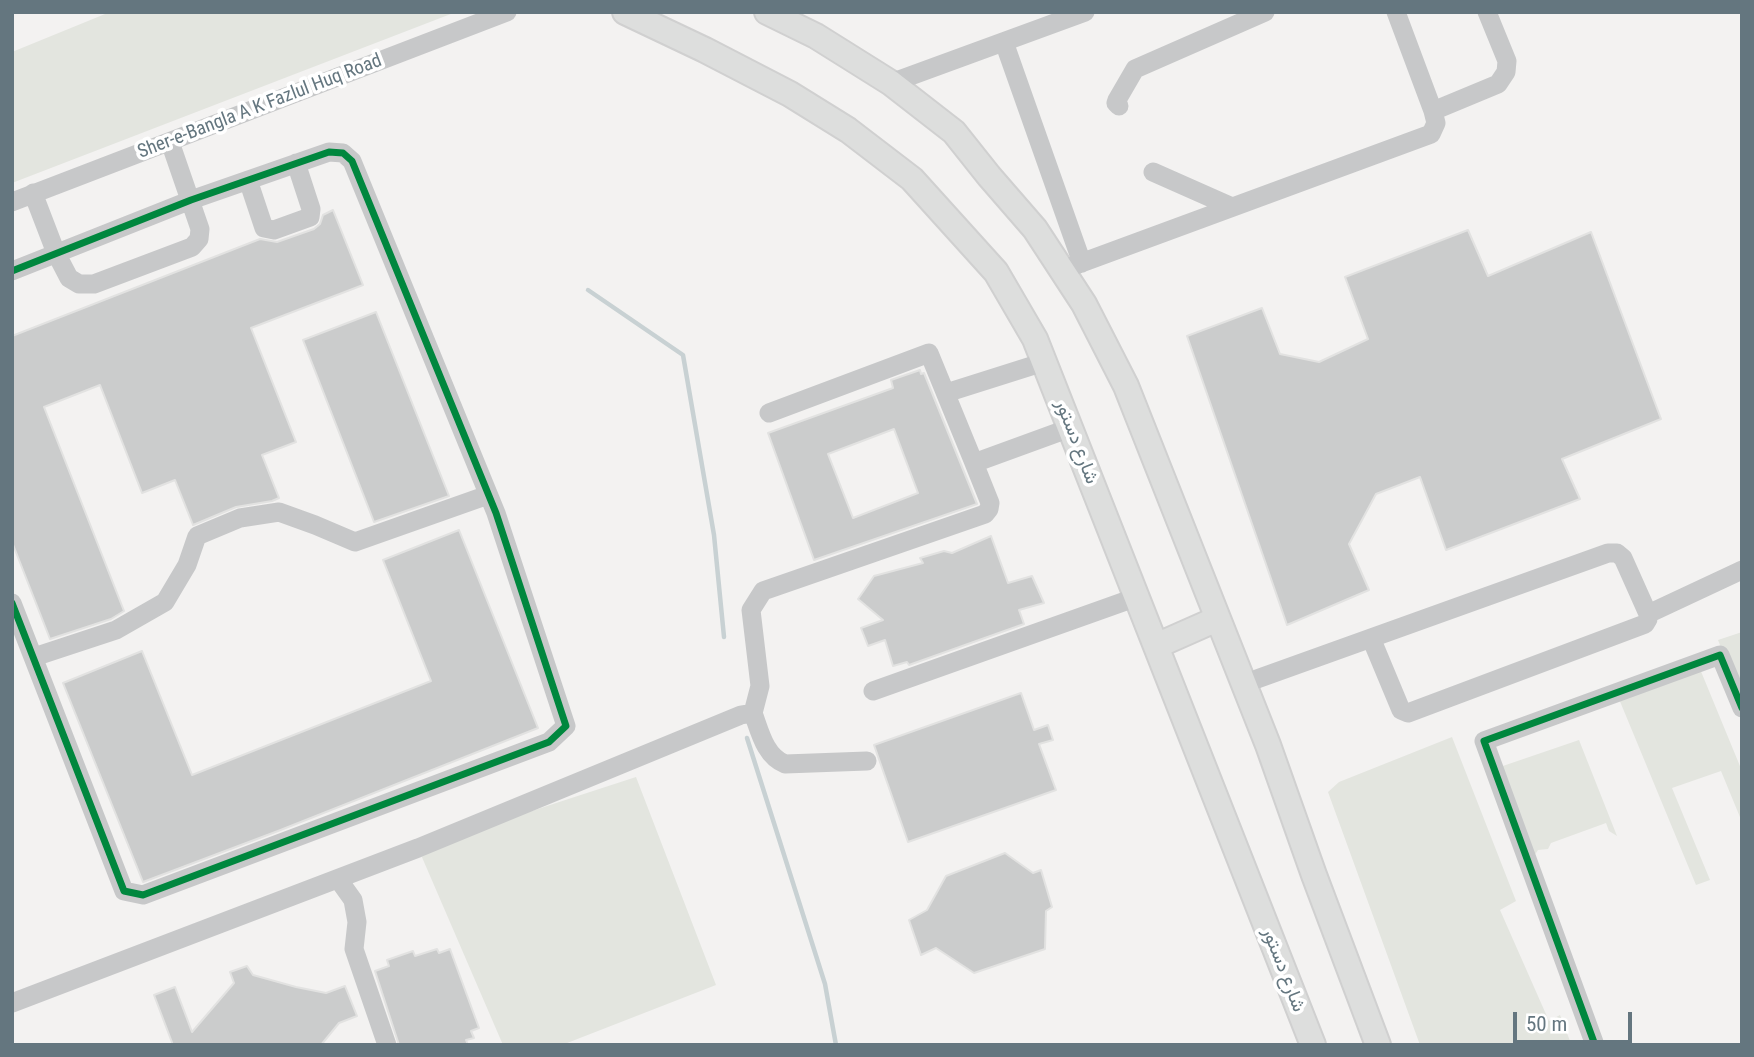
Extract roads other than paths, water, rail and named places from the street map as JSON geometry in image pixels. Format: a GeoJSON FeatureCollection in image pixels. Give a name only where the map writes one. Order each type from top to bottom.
{"type":"FeatureCollection","features":[{"type":"Feature","properties":{"kind":"main road","name":"شارع دستور"},"geometry":{"type":"LineString","coordinates":[[625,12],[790,94],[848,130],[912,179],[996,272],[1035,339],[1313,1045]]}},
{"type":"Feature","properties":{"kind":"main road"},"geometry":{"type":"LineString","coordinates":[[767,12],[816,36],[891,83],[954,131],[989,176],[1072,267],[1084,304],[1126,386],[1268,745],[1378,1045]]}},
{"type":"Feature","properties":{"kind":"main road"},"geometry":{"type":"LineString","coordinates":[[1156,646],[1217,619]]}},
{"type":"Feature","properties":{"kind":"street","name":"Sher-e-Bangla A K Fazlul Huq Road"},"geometry":{"type":"LineString","coordinates":[[12,202],[507,12]]}},
{"type":"Feature","properties":{"kind":"street"},"geometry":{"type":"LineString","coordinates":[[1119,106],[1117,100],[1135,68],[1265,12]]}},
{"type":"Feature","properties":{"kind":"street"},"geometry":{"type":"LineString","coordinates":[[1004,42],[1072,267],[1431,134],[1436,123],[1433,111],[1396,12]]}},
{"type":"Feature","properties":{"kind":"street"},"geometry":{"type":"LineString","coordinates":[[1433,111],[1498,84],[1506,72],[1507,61],[1486,12]]}},
{"type":"Feature","properties":{"kind":"street"},"geometry":{"type":"LineString","coordinates":[[891,83],[1074,14]]}},
{"type":"Feature","properties":{"kind":"street"},"geometry":{"type":"LineString","coordinates":[[33,194],[56,253],[69,278],[79,285],[94,284],[192,247],[199,239],[200,229],[170,142]]}},
{"type":"Feature","properties":{"kind":"street"},"geometry":{"type":"LineString","coordinates":[[12,271],[191,200],[329,152],[343,153],[352,161],[488,495],[566,726],[549,742],[143,895],[124,891],[12,603]]}},
{"type":"Feature","properties":{"kind":"street"},"geometry":{"type":"LineString","coordinates":[[248,180],[264,228],[274,230],[310,218],[311,209],[296,163]]}},
{"type":"Feature","properties":{"kind":"street"},"geometry":{"type":"LineString","coordinates":[[1153,172],[1232,207]]}},
{"type":"Feature","properties":{"kind":"street"},"geometry":{"type":"LineString","coordinates":[[769,413],[929,353],[990,503],[985,514],[763,591],[751,610],[760,686],[753,713],[776,761],[785,764],[867,761]]}},
{"type":"Feature","properties":{"kind":"street"},"geometry":{"type":"LineString","coordinates":[[946,393],[1044,362]]}},
{"type":"Feature","properties":{"kind":"street"},"geometry":{"type":"LineString","coordinates":[[974,463],[1070,428]]}},
{"type":"Feature","properties":{"kind":"street"},"geometry":{"type":"LineString","coordinates":[[34,657],[116,630],[165,603],[187,565],[197,536],[240,518],[279,512],[355,542],[488,495]]}},
{"type":"Feature","properties":{"kind":"street"},"geometry":{"type":"LineString","coordinates":[[1243,684],[1371,638],[1608,553],[1617,553],[1623,558],[1648,614],[1645,624],[1408,713],[1401,710],[1371,638]]}},
{"type":"Feature","properties":{"kind":"street"},"geometry":{"type":"LineString","coordinates":[[1648,614],[1742,570]]}},
{"type":"Feature","properties":{"kind":"street"},"geometry":{"type":"LineString","coordinates":[[873,691],[1137,597]]}},
{"type":"Feature","properties":{"kind":"street"},"geometry":{"type":"LineString","coordinates":[[1595,1045],[1484,741],[1720,656],[1742,708]]}},
{"type":"Feature","properties":{"kind":"street"},"geometry":{"type":"LineString","coordinates":[[12,1003],[418,848],[740,715],[753,713]]}},
{"type":"Feature","properties":{"kind":"street"},"geometry":{"type":"LineString","coordinates":[[338,879],[354,900],[357,922],[354,949],[387,1045]]}},
{"type":"Feature","properties":{"kind":"waterway"},"geometry":{"type":"LineString","coordinates":[[588,290],[683,355],[714,535],[724,637]]}},
{"type":"Feature","properties":{"kind":"waterway"},"geometry":{"type":"LineString","coordinates":[[747,738],[825,984],[836,1045]]}}]}
